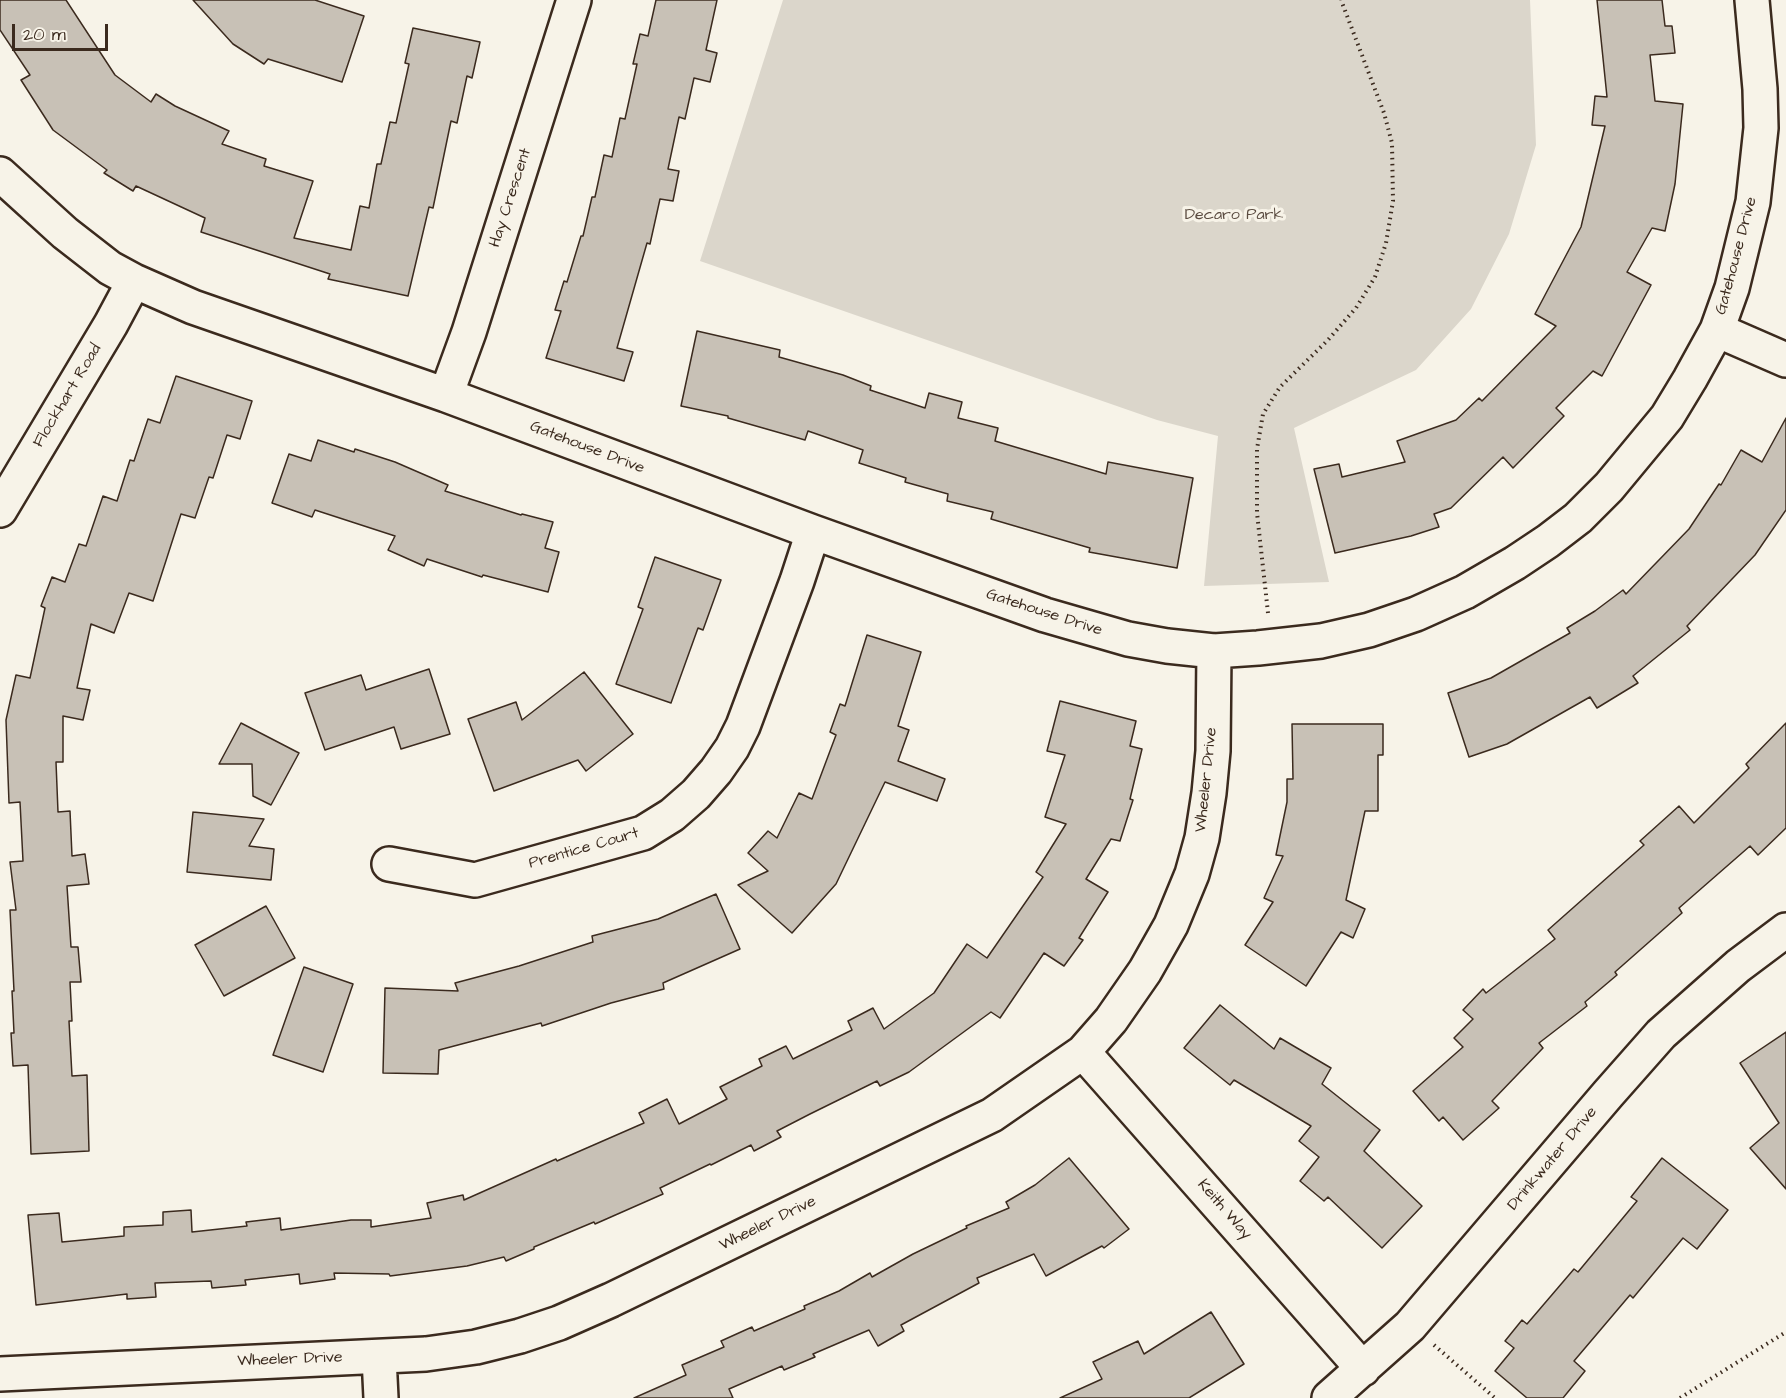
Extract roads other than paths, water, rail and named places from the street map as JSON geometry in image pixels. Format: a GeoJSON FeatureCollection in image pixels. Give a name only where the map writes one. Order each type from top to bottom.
{"type":"FeatureCollection","features":[{"type":"Feature","properties":{"kind":"street","name":"Hay Crescent"},"geometry":{"type":"LineString","coordinates":[[446,395],[469,332],[573,0]]}},
{"type":"Feature","properties":{"kind":"street","name":"Gatehouse Drive"},"geometry":{"type":"LineString","coordinates":[[0,174],[65,233],[110,268],[193,307],[446,395],[813,532],[1083,627],[1167,646],[1214,651],[1272,647],[1321,641],[1369,630],[1416,614],[1465,592],[1548,541],[1578,518],[1609,487],[1666,417],[1717,330],[1740,258],[1758,175],[1761,128],[1760,89],[1752,0]]}},
{"type":"Feature","properties":{"kind":"street","name":"Flockhart Road"},"geometry":{"type":"LineString","coordinates":[[0,510],[106,333],[134,281]]}},
{"type":"Feature","properties":{"kind":"street"},"geometry":{"type":"LineString","coordinates":[[1717,330],[1786,360]]}},
{"type":"Feature","properties":{"kind":"street","name":"Prentice Court"},"geometry":{"type":"LineString","coordinates":[[389,864],[475,880],[643,833],[672,815],[696,794],[716,771],[736,741],[797,581],[813,532]]}},
{"type":"Feature","properties":{"kind":"street","name":"Wheeler Drive"},"geometry":{"type":"LineString","coordinates":[[0,1374],[426,1354],[476,1347],[519,1336],[559,1323],[611,1300],[992,1115],[1083,1052],[1111,1020],[1145,971],[1171,925],[1192,874],[1202,838],[1213,751],[1214,651]]}},
{"type":"Feature","properties":{"kind":"street","name":"Drinkwater Drive"},"geometry":{"type":"LineString","coordinates":[[1329,1398],[1410,1326],[1661,1034],[1738,966],[1786,930]]}},
{"type":"Feature","properties":{"kind":"street","name":"Keith Way"},"geometry":{"type":"LineString","coordinates":[[1083,1052],[1363,1369]]}},
{"type":"Feature","properties":{"kind":"street"},"geometry":{"type":"LineString","coordinates":[[380,1357],[381,1398]]}},
{"type":"Feature","properties":{"kind":"park label","name":"Decaro Park"},"geometry":{"type":"Point","coordinates":[1234,216]}}]}
